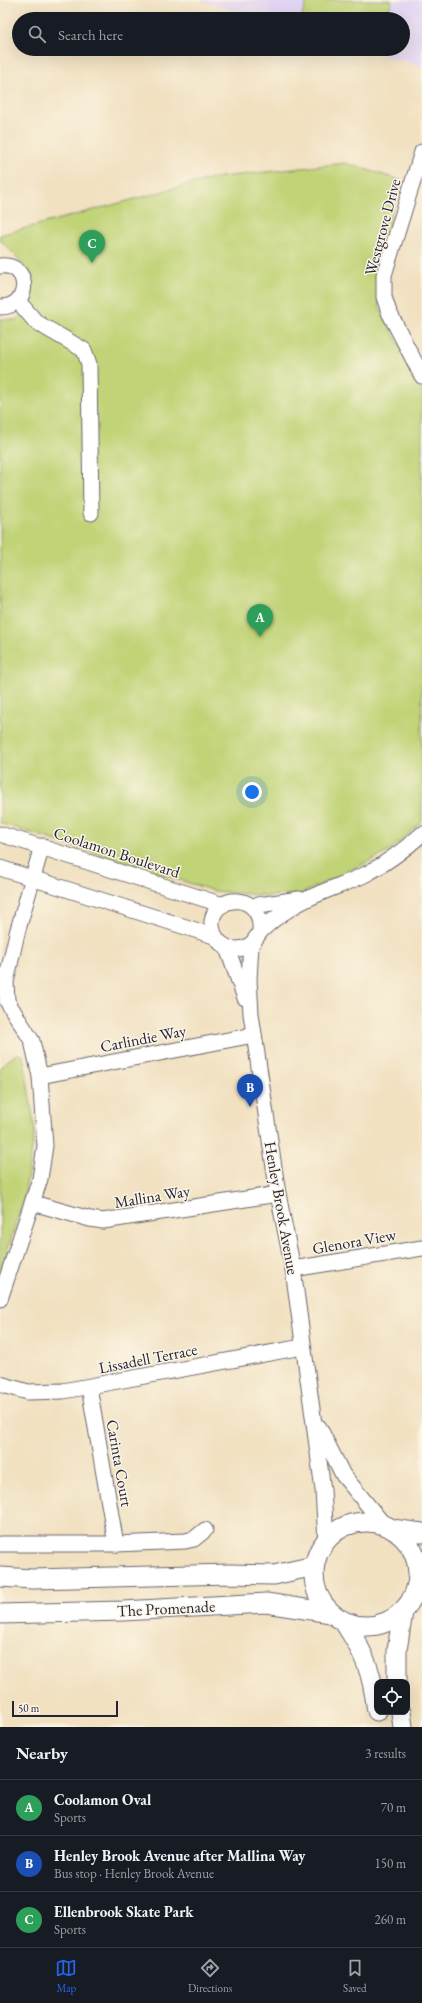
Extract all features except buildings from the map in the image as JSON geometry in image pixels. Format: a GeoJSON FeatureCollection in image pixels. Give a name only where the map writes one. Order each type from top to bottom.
{"type":"FeatureCollection","features":[{"type":"Feature","properties":{"kind":"main road"},"geometry":{"type":"LineString","coordinates":[[374,1688],[366,1658],[338,1618],[320,1600],[314,1584],[314,1566],[318,1553],[326,1541],[338,1530],[352,1524],[368,1522],[422,1533]]}},
{"type":"Feature","properties":{"kind":"main road"},"geometry":{"type":"LineString","coordinates":[[338,1618],[359,1626],[375,1626],[390,1621],[403,1612],[419,1592],[418,1564],[413,1550],[404,1538],[388,1527]]}},
{"type":"Feature","properties":{"kind":"main road","name":"The Promenade"},"geometry":{"type":"LineString","coordinates":[[0,1577],[33,1579],[230,1574],[274,1575],[314,1566]]}},
{"type":"Feature","properties":{"kind":"main road","name":"The Promenade"},"geometry":{"type":"LineString","coordinates":[[0,1614],[123,1611],[266,1603],[338,1618]]}},
{"type":"Feature","properties":{"kind":"main road"},"geometry":{"type":"LineString","coordinates":[[397,1679],[397,1650],[403,1612]]}},
{"type":"Feature","properties":{"kind":"main road"},"geometry":{"type":"LineString","coordinates":[[377,1715],[379,1727]]}},
{"type":"Feature","properties":{"kind":"main road"},"geometry":{"type":"LineString","coordinates":[[401,1715],[403,1727]]}},
{"type":"Feature","properties":{"kind":"street","name":"Westgrove Drive"},"geometry":{"type":"LineString","coordinates":[[422,152],[384,275],[384,297],[388,312],[422,376]]}},
{"type":"Feature","properties":{"kind":"street"},"geometry":{"type":"LineString","coordinates":[[0,266],[11,266],[21,275],[24,289],[18,301],[7,307],[0,306]]}},
{"type":"Feature","properties":{"kind":"street"},"geometry":{"type":"LineString","coordinates":[[18,301],[36,322],[84,350],[90,364],[91,512]]}},
{"type":"Feature","properties":{"kind":"street","name":"Coolamon Boulevard"},"geometry":{"type":"LineString","coordinates":[[0,834],[42,846],[222,905]]}},
{"type":"Feature","properties":{"kind":"street"},"geometry":{"type":"LineString","coordinates":[[0,868],[214,936],[227,948],[244,948],[251,944],[260,932],[283,913],[306,898],[367,873],[403,852],[422,834]]}},
{"type":"Feature","properties":{"kind":"street"},"geometry":{"type":"LineString","coordinates":[[0,1299],[40,1178],[44,1146],[40,1076],[32,1041],[6,1001],[6,982],[17,933],[42,846]]}},
{"type":"Feature","properties":{"kind":"street"},"geometry":{"type":"LineString","coordinates":[[252,906],[306,898]]}},
{"type":"Feature","properties":{"kind":"street"},"geometry":{"type":"LineString","coordinates":[[214,936],[213,919],[216,911],[222,905],[230,901],[246,902],[252,906],[259,918],[260,932]]}},
{"type":"Feature","properties":{"kind":"street","name":"Henley Brook Avenue"},"geometry":{"type":"LineString","coordinates":[[251,944],[249,980],[251,1014],[278,1194],[293,1269],[302,1348],[323,1490],[326,1541]]}},
{"type":"Feature","properties":{"kind":"street","name":"Henley Brook Avenue"},"geometry":{"type":"LineString","coordinates":[[227,948],[251,1014]]}},
{"type":"Feature","properties":{"kind":"street","name":"Carlindie Way"},"geometry":{"type":"LineString","coordinates":[[40,1076],[254,1034]]}},
{"type":"Feature","properties":{"kind":"street","name":"Mallina Way"},"geometry":{"type":"LineString","coordinates":[[33,1202],[102,1221],[278,1194]]}},
{"type":"Feature","properties":{"kind":"street","name":"Glenora View"},"geometry":{"type":"LineString","coordinates":[[293,1269],[422,1248]]}},
{"type":"Feature","properties":{"kind":"street","name":"Lissadell Terrace"},"geometry":{"type":"LineString","coordinates":[[0,1384],[36,1392],[89,1387],[302,1348]]}},
{"type":"Feature","properties":{"kind":"street","name":"Carinta Court"},"geometry":{"type":"LineString","coordinates":[[89,1387],[116,1544]]}},
{"type":"Feature","properties":{"kind":"street","name":"Henley Brook Avenue"},"geometry":{"type":"LineString","coordinates":[[311,1403],[322,1435],[343,1475],[388,1527]]}},
{"type":"Feature","properties":{"kind":"street"},"geometry":{"type":"LineString","coordinates":[[0,1544],[116,1544],[186,1541],[194,1539],[205,1530]]}},
{"type":"Feature","properties":{"kind":"shaded area"},"geometry":{"type":"Polygon","coordinates":[[[199,0],[422,0],[422,67],[385,56],[410,56],[410,12],[239,12],[199,0]]]}},
{"type":"Feature","properties":{"kind":"green space"},"geometry":{"type":"Polygon","coordinates":[[[307,0],[392,0],[388,12],[303,12],[307,0]]]}},
{"type":"Feature","properties":{"kind":"green space"},"geometry":{"type":"Polygon","coordinates":[[[345,163],[400,180],[377,272],[379,306],[422,389],[422,822],[388,852],[301,894],[269,896],[214,891],[0,823],[0,319],[16,320],[29,304],[32,293],[29,275],[13,252],[0,240],[0,235],[213,178],[345,163]]]}},
{"type":"Feature","properties":{"kind":"green space"},"geometry":{"type":"Polygon","coordinates":[[[16,1054],[23,1055],[35,1130],[24,1197],[0,1274],[0,1067],[16,1054]]]}},
{"type":"Feature","properties":{"kind":"place","name":"Ellenbrook Skate Park"},"geometry":{"type":"Point","coordinates":[92,263]}},
{"type":"Feature","properties":{"kind":"place","name":"Coolamon Oval"},"geometry":{"type":"Point","coordinates":[260,637]}},
{"type":"Feature","properties":{"kind":"place","name":"Henley Brook Avenue after Mallina Way"},"geometry":{"type":"Point","coordinates":[250,1107]}}]}
